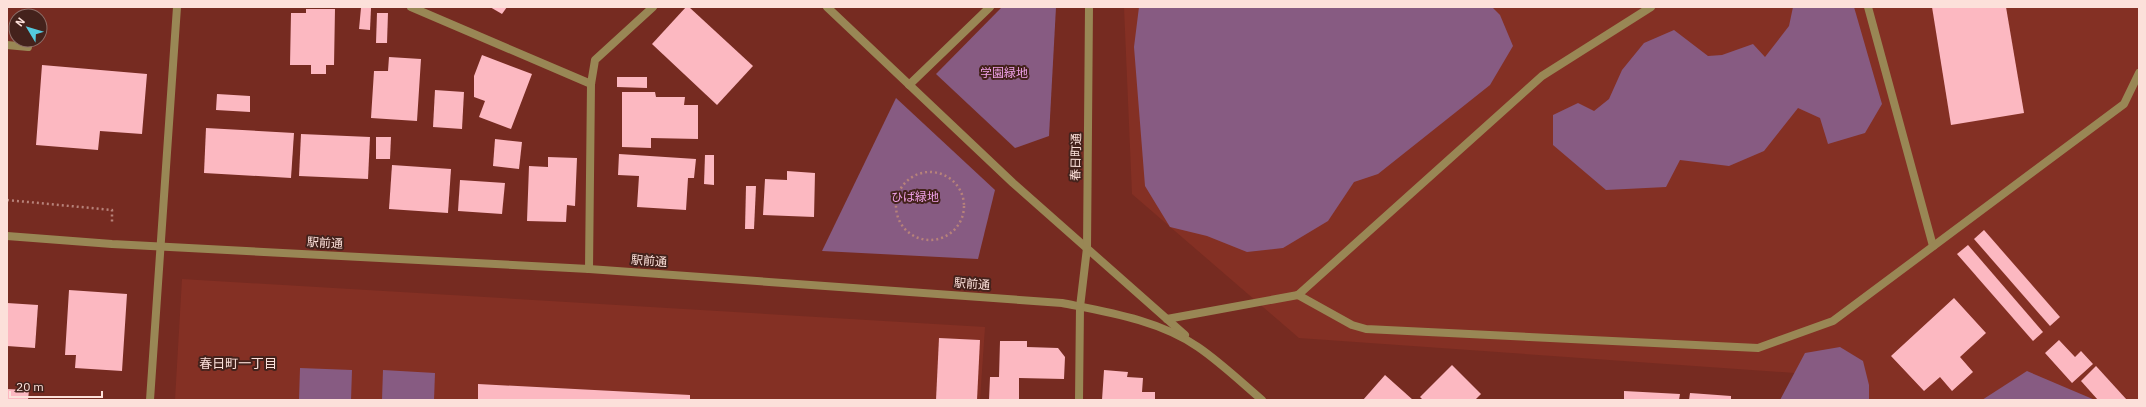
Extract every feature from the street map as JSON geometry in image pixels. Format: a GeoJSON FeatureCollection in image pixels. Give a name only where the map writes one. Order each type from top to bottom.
{"type":"FeatureCollection","features":[{"type":"Feature","properties":{"kind":"street"},"geometry":{"type":"LineString","coordinates":[[150,400],[177,7]]}},
{"type":"Feature","properties":{"kind":"street"},"geometry":{"type":"LineString","coordinates":[[411,7],[591,84]]}},
{"type":"Feature","properties":{"kind":"street"},"geometry":{"type":"LineString","coordinates":[[589,269],[591,84],[595,60],[653,7]]}},
{"type":"Feature","properties":{"kind":"street"},"geometry":{"type":"LineString","coordinates":[[827,7],[909,86],[1086,248],[1198,347]]}},
{"type":"Feature","properties":{"kind":"street"},"geometry":{"type":"LineString","coordinates":[[909,86],[990,7]]}},
{"type":"Feature","properties":{"kind":"street","name":"春日町通"},"geometry":{"type":"LineString","coordinates":[[1079,400],[1080,307],[1086,248],[1089,7]]}},
{"type":"Feature","properties":{"kind":"street"},"geometry":{"type":"LineString","coordinates":[[1167,319],[1298,295],[1542,76],[1651,7]]}},
{"type":"Feature","properties":{"kind":"street"},"geometry":{"type":"LineString","coordinates":[[1868,7],[1933,246]]}},
{"type":"Feature","properties":{"kind":"street"},"geometry":{"type":"LineString","coordinates":[[1298,295],[1352,325],[1366,329],[1758,348],[1833,321],[2124,104],[2139,73]]}},
{"type":"Feature","properties":{"kind":"street","name":"駅前通"},"geometry":{"type":"LineString","coordinates":[[7,236],[112,244],[589,269],[996,297],[1062,303],[1150,324],[1172,332],[1198,347],[1262,400]]}},
{"type":"Feature","properties":{"kind":"path"},"geometry":{"type":"LineString","coordinates":[[929,171],[940,173],[951,179],[958,187],[963,198],[964,209],[961,220],[955,229],[937,240],[926,240],[915,237],[906,231],[899,222],[896,211],[896,199],[904,184],[918,174],[929,171]]}},
{"type":"Feature","properties":{"kind":"path"},"geometry":{"type":"LineString","coordinates":[[7,200],[112,210],[112,244]]}},
{"type":"Feature","properties":{"kind":"shaded area"},"geometry":{"type":"Polygon","coordinates":[[[1124,7],[2139,7],[2139,400],[1851,400],[1851,377],[1299,338],[1132,194],[1124,7]]]}},
{"type":"Feature","properties":{"kind":"shaded area"},"geometry":{"type":"Polygon","coordinates":[[[182,279],[985,327],[980,400],[175,400],[182,279]]]}},
{"type":"Feature","properties":{"kind":"green space","name":"学園緑地"},"geometry":{"type":"Polygon","coordinates":[[[1002,7],[1056,7],[1049,136],[1015,148],[936,74],[1002,7]]]}},
{"type":"Feature","properties":{"kind":"green space"},"geometry":{"type":"Polygon","coordinates":[[[1139,7],[1492,7],[1500,15],[1513,46],[1490,85],[1378,174],[1354,182],[1328,221],[1283,248],[1247,252],[1207,236],[1170,227],[1145,186],[1134,47],[1139,7]]]}},
{"type":"Feature","properties":{"kind":"green space"},"geometry":{"type":"Polygon","coordinates":[[[1793,7],[1854,7],[1882,104],[1865,133],[1828,144],[1820,118],[1798,108],[1764,151],[1729,166],[1680,160],[1666,187],[1606,190],[1553,145],[1553,115],[1578,103],[1594,111],[1609,99],[1622,70],[1644,43],[1674,30],[1708,56],[1722,55],[1753,44],[1765,57],[1789,26],[1793,7]]]}},
{"type":"Feature","properties":{"kind":"green space","name":"ひば緑地"},"geometry":{"type":"Polygon","coordinates":[[[896,98],[995,190],[978,259],[822,251],[896,98]]]}},
{"type":"Feature","properties":{"kind":"green space"},"geometry":{"type":"Polygon","coordinates":[[[1840,347],[1863,361],[1869,385],[1869,400],[1780,400],[1805,353],[1840,347]]]}},
{"type":"Feature","properties":{"kind":"green space"},"geometry":{"type":"Polygon","coordinates":[[[300,368],[352,370],[351,400],[299,400],[300,368]]]}},
{"type":"Feature","properties":{"kind":"green space"},"geometry":{"type":"Polygon","coordinates":[[[383,370],[435,373],[434,400],[382,400],[383,370]]]}},
{"type":"Feature","properties":{"kind":"green space"},"geometry":{"type":"Polygon","coordinates":[[[2027,371],[2095,400],[1982,400],[2027,371]]]}},
{"type":"Feature","properties":{"kind":"building"},"geometry":{"type":"Polygon","coordinates":[[[490,7],[507,7],[502,14],[490,7]]]}},
{"type":"Feature","properties":{"kind":"building"},"geometry":{"type":"Polygon","coordinates":[[[686,7],[689,7],[753,66],[717,105],[652,44],[686,7]]]}},
{"type":"Feature","properties":{"kind":"building"},"geometry":{"type":"Polygon","coordinates":[[[1932,7],[2006,7],[2024,113],[1951,125],[1932,7]]]}},
{"type":"Feature","properties":{"kind":"building"},"geometry":{"type":"Polygon","coordinates":[[[361,8],[371,8],[370,30],[359,29],[361,8]]]}},
{"type":"Feature","properties":{"kind":"building"},"geometry":{"type":"Polygon","coordinates":[[[306,9],[335,9],[334,65],[326,65],[326,74],[311,74],[311,65],[290,65],[291,13],[306,13],[306,9]]]}},
{"type":"Feature","properties":{"kind":"building"},"geometry":{"type":"Polygon","coordinates":[[[377,13],[388,13],[387,43],[376,43],[377,13]]]}},
{"type":"Feature","properties":{"kind":"building"},"geometry":{"type":"Polygon","coordinates":[[[482,55],[532,74],[511,129],[479,117],[485,101],[474,97],[474,76],[482,55]]]}},
{"type":"Feature","properties":{"kind":"building"},"geometry":{"type":"Polygon","coordinates":[[[389,57],[421,59],[417,121],[371,118],[374,71],[388,71],[389,57]]]}},
{"type":"Feature","properties":{"kind":"building"},"geometry":{"type":"Polygon","coordinates":[[[42,65],[147,74],[142,134],[100,131],[98,150],[36,145],[42,65]]]}},
{"type":"Feature","properties":{"kind":"building"},"geometry":{"type":"Polygon","coordinates":[[[617,77],[647,77],[647,88],[617,87],[617,77]]]}},
{"type":"Feature","properties":{"kind":"building"},"geometry":{"type":"Polygon","coordinates":[[[435,90],[464,92],[462,129],[433,127],[435,90]]]}},
{"type":"Feature","properties":{"kind":"building"},"geometry":{"type":"Polygon","coordinates":[[[622,92],[655,92],[656,97],[685,97],[684,105],[698,105],[698,139],[651,138],[651,148],[622,147],[622,92]]]}},
{"type":"Feature","properties":{"kind":"building"},"geometry":{"type":"Polygon","coordinates":[[[217,94],[250,96],[250,112],[216,110],[217,94]]]}},
{"type":"Feature","properties":{"kind":"building"},"geometry":{"type":"Polygon","coordinates":[[[206,128],[294,133],[291,178],[204,173],[206,128]]]}},
{"type":"Feature","properties":{"kind":"building"},"geometry":{"type":"Polygon","coordinates":[[[301,134],[370,137],[368,179],[299,176],[301,134]]]}},
{"type":"Feature","properties":{"kind":"building"},"geometry":{"type":"Polygon","coordinates":[[[376,137],[391,137],[390,159],[376,159],[376,137]]]}},
{"type":"Feature","properties":{"kind":"building"},"geometry":{"type":"Polygon","coordinates":[[[495,139],[522,142],[519,169],[493,166],[495,139]]]}},
{"type":"Feature","properties":{"kind":"building"},"geometry":{"type":"Polygon","coordinates":[[[619,154],[696,159],[694,178],[688,178],[686,210],[637,207],[639,176],[618,175],[619,154]]]}},
{"type":"Feature","properties":{"kind":"building"},"geometry":{"type":"Polygon","coordinates":[[[705,155],[714,155],[714,185],[704,184],[705,155]]]}},
{"type":"Feature","properties":{"kind":"building"},"geometry":{"type":"Polygon","coordinates":[[[548,157],[577,158],[575,206],[567,205],[566,222],[527,221],[529,166],[548,167],[548,157]]]}},
{"type":"Feature","properties":{"kind":"building"},"geometry":{"type":"Polygon","coordinates":[[[392,165],[451,169],[448,213],[389,209],[392,165]]]}},
{"type":"Feature","properties":{"kind":"building"},"geometry":{"type":"Polygon","coordinates":[[[787,171],[815,173],[814,217],[763,215],[765,179],[787,180],[787,171]]]}},
{"type":"Feature","properties":{"kind":"building"},"geometry":{"type":"Polygon","coordinates":[[[460,180],[505,183],[502,214],[458,211],[460,180]]]}},
{"type":"Feature","properties":{"kind":"building"},"geometry":{"type":"Polygon","coordinates":[[[746,186],[756,186],[754,229],[745,229],[746,186]]]}},
{"type":"Feature","properties":{"kind":"building"},"geometry":{"type":"Polygon","coordinates":[[[1984,230],[2060,317],[2050,326],[1974,239],[1984,230]]]}},
{"type":"Feature","properties":{"kind":"building"},"geometry":{"type":"Polygon","coordinates":[[[1968,245],[2043,332],[2033,341],[1957,254],[1968,245]]]}},
{"type":"Feature","properties":{"kind":"building"},"geometry":{"type":"Polygon","coordinates":[[[69,290],[127,294],[122,371],[75,368],[76,355],[65,355],[69,290]]]}},
{"type":"Feature","properties":{"kind":"building"},"geometry":{"type":"Polygon","coordinates":[[[1954,298],[1986,333],[1960,357],[1973,372],[1952,391],[1940,377],[1924,391],[1891,356],[1954,298]]]}},
{"type":"Feature","properties":{"kind":"building"},"geometry":{"type":"Polygon","coordinates":[[[7,303],[38,305],[35,348],[7,346],[7,303]]]}},
{"type":"Feature","properties":{"kind":"building"},"geometry":{"type":"Polygon","coordinates":[[[939,338],[980,340],[977,400],[936,400],[939,338]]]}},
{"type":"Feature","properties":{"kind":"building"},"geometry":{"type":"Polygon","coordinates":[[[2059,340],[2075,357],[2081,351],[2093,364],[2072,383],[2045,353],[2059,340]]]}},
{"type":"Feature","properties":{"kind":"building"},"geometry":{"type":"Polygon","coordinates":[[[1000,341],[1027,341],[1027,347],[1058,348],[1065,357],[1064,379],[1019,378],[1019,400],[989,400],[990,377],[999,377],[1000,341]]]}},
{"type":"Feature","properties":{"kind":"building"},"geometry":{"type":"Polygon","coordinates":[[[1452,365],[1481,394],[1475,400],[1423,400],[1420,397],[1452,365]]]}},
{"type":"Feature","properties":{"kind":"building"},"geometry":{"type":"Polygon","coordinates":[[[2096,366],[2127,400],[2098,400],[2081,381],[2096,366]]]}},
{"type":"Feature","properties":{"kind":"building"},"geometry":{"type":"Polygon","coordinates":[[[1104,370],[1128,372],[1127,377],[1143,378],[1142,392],[1155,392],[1155,400],[1102,400],[1104,370]]]}},
{"type":"Feature","properties":{"kind":"building"},"geometry":{"type":"Polygon","coordinates":[[[1385,375],[1413,400],[1363,400],[1385,375]]]}},
{"type":"Feature","properties":{"kind":"building"},"geometry":{"type":"Polygon","coordinates":[[[478,384],[690,395],[690,400],[478,400],[478,384]]]}},
{"type":"Feature","properties":{"kind":"building"},"geometry":{"type":"Polygon","coordinates":[[[7,389],[29,390],[28,400],[7,400],[7,389]]]}},
{"type":"Feature","properties":{"kind":"building"},"geometry":{"type":"Polygon","coordinates":[[[1624,391],[1680,394],[1679,400],[1624,400],[1624,391]]]}},
{"type":"Feature","properties":{"kind":"building"},"geometry":{"type":"Polygon","coordinates":[[[1690,393],[1731,396],[1731,400],[1689,400],[1690,393]]]}},
{"type":"Feature","properties":{"kind":"district","name":"春日町一丁目"},"geometry":{"type":"Point","coordinates":[238,363]}}]}
